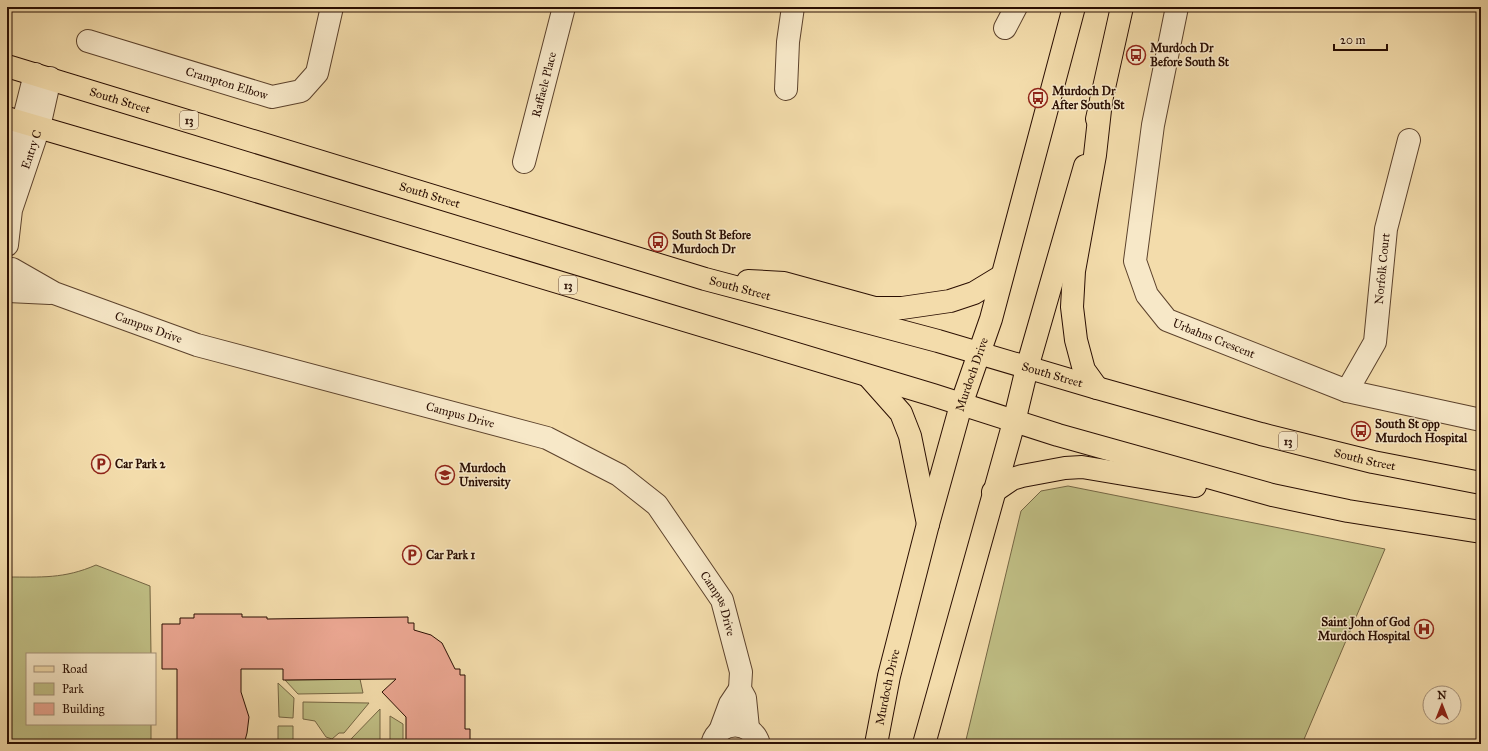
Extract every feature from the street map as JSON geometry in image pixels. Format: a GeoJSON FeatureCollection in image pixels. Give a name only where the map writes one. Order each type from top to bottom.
{"type":"FeatureCollection","features":[{"type":"Feature","properties":{"kind":"main road","name":"Murdoch Drive"},"geometry":{"type":"LineString","coordinates":[[876,744],[889,676],[928,524],[962,405],[980,354],[1074,7]]}},
{"type":"Feature","properties":{"kind":"main road"},"geometry":{"type":"LineString","coordinates":[[924,744],[993,492],[1014,422],[1027,368],[1087,158],[1102,101],[1122,7]]}},
{"type":"Feature","properties":{"kind":"main road","name":"South Street"},"geometry":{"type":"LineString","coordinates":[[7,66],[705,279],[980,354],[1261,434],[1365,460],[1481,482]]}},
{"type":"Feature","properties":{"kind":"main road"},"geometry":{"type":"LineString","coordinates":[[1097,388],[1084,370],[1076,340],[1072,307],[1074,271],[1096,156],[1102,101]]}},
{"type":"Feature","properties":{"kind":"main road","name":"13"},"geometry":{"type":"LineString","coordinates":[[23,123],[223,181],[868,376],[1014,422],[1272,494],[1348,511],[1481,532]]}},
{"type":"Feature","properties":{"kind":"main road"},"geometry":{"type":"LineString","coordinates":[[705,279],[784,283],[875,308],[902,308],[950,301],[974,293],[1002,276]]}},
{"type":"Feature","properties":{"kind":"main road"},"geometry":{"type":"LineString","coordinates":[[868,376],[901,413],[910,436],[928,524]]}},
{"type":"Feature","properties":{"kind":"main road"},"geometry":{"type":"LineString","coordinates":[[993,492],[1012,479],[1022,476],[1066,468],[1082,467],[1348,511]]}},
{"type":"Feature","properties":{"kind":"street","name":"Crampton Elbow"},"geometry":{"type":"LineString","coordinates":[[88,41],[272,97],[301,92],[317,73],[332,7]]}},
{"type":"Feature","properties":{"kind":"street","name":"Raffaele Place"},"geometry":{"type":"LineString","coordinates":[[524,162],[564,7]]}},
{"type":"Feature","properties":{"kind":"street"},"geometry":{"type":"LineString","coordinates":[[786,89],[788,42],[793,7]]}},
{"type":"Feature","properties":{"kind":"street"},"geometry":{"type":"LineString","coordinates":[[1006,28],[1016,7]]}},
{"type":"Feature","properties":{"kind":"street","name":"Urbahns Crescent"},"geometry":{"type":"LineString","coordinates":[[1177,7],[1153,125],[1137,237],[1135,261],[1147,296],[1167,320],[1347,392],[1481,420]]}},
{"type":"Feature","properties":{"kind":"street","name":"Entry C"},"geometry":{"type":"LineString","coordinates":[[7,184],[23,123],[42,76]]}},
{"type":"Feature","properties":{"kind":"street","name":"Entry C"},"geometry":{"type":"LineString","coordinates":[[7,245],[23,123]]}},
{"type":"Feature","properties":{"kind":"street","name":"Norfolk Court"},"geometry":{"type":"LineString","coordinates":[[1347,392],[1375,342],[1386,229],[1409,140]]}},
{"type":"Feature","properties":{"kind":"street","name":"Campus Drive"},"geometry":{"type":"LineString","coordinates":[[10,265],[13,277],[8,291],[54,293]]}},
{"type":"Feature","properties":{"kind":"street","name":"Campus Drive"},"geometry":{"type":"LineString","coordinates":[[10,265],[54,293],[197,344],[547,438],[618,475],[657,504],[722,600],[741,672],[740,689],[745,698],[754,736]]}},
{"type":"Feature","properties":{"kind":"street"},"geometry":{"type":"LineString","coordinates":[[716,737],[730,704],[740,689]]}},
{"type":"Feature","properties":{"kind":"street"},"geometry":{"type":"LineString","coordinates":[[716,737],[731,725],[754,736]]}},
{"type":"Feature","properties":{"kind":"green space"},"geometry":{"type":"Polygon","coordinates":[[[1068,486],[1385,549],[1302,744],[965,744],[1021,511],[1041,491],[1068,486]]]}},
{"type":"Feature","properties":{"kind":"green space"},"geometry":{"type":"Polygon","coordinates":[[[96,565],[150,586],[151,653],[26,653],[26,725],[151,725],[151,744],[7,744],[7,577],[42,577],[63,575],[84,570],[96,565]]]}},
{"type":"Feature","properties":{"kind":"green space"},"geometry":{"type":"Polygon","coordinates":[[[360,679],[363,693],[298,694],[285,680],[360,679]]]}},
{"type":"Feature","properties":{"kind":"green space"},"geometry":{"type":"Polygon","coordinates":[[[278,683],[294,698],[293,718],[279,717],[278,683]]]}},
{"type":"Feature","properties":{"kind":"green space"},"geometry":{"type":"Polygon","coordinates":[[[303,702],[369,703],[344,733],[339,733],[332,739],[326,737],[315,721],[303,719],[303,702]]]}},
{"type":"Feature","properties":{"kind":"green space"},"geometry":{"type":"Polygon","coordinates":[[[380,709],[380,744],[363,744],[360,741],[351,739],[380,709]]]}},
{"type":"Feature","properties":{"kind":"green space"},"geometry":{"type":"Polygon","coordinates":[[[390,716],[403,724],[403,744],[390,744],[390,716]]]}},
{"type":"Feature","properties":{"kind":"green space"},"geometry":{"type":"Polygon","coordinates":[[[278,726],[293,726],[293,744],[278,744],[278,726]]]}},
{"type":"Feature","properties":{"kind":"building"},"geometry":{"type":"Polygon","coordinates":[[[194,614],[242,614],[242,617],[267,617],[267,619],[408,617],[408,623],[414,623],[414,630],[431,635],[442,643],[455,669],[460,669],[460,675],[465,675],[465,729],[470,729],[470,744],[406,744],[406,717],[382,692],[396,679],[283,680],[283,669],[241,669],[241,692],[249,717],[244,744],[177,744],[177,669],[162,669],[162,624],[180,624],[180,618],[194,618],[194,614]]]}},
{"type":"Feature","properties":{"kind":"place","name":"Murdoch Dr Before South St"},"geometry":{"type":"Point","coordinates":[1136,55]}},
{"type":"Feature","properties":{"kind":"place","name":"Murdoch Dr After South St"},"geometry":{"type":"Point","coordinates":[1038,98]}},
{"type":"Feature","properties":{"kind":"place","name":"South St Before Murdoch Dr"},"geometry":{"type":"Point","coordinates":[658,242]}},
{"type":"Feature","properties":{"kind":"place","name":"South St opp Murdoch Hospital"},"geometry":{"type":"Point","coordinates":[1361,431]}},
{"type":"Feature","properties":{"kind":"place","name":"Car Park 2"},"geometry":{"type":"Point","coordinates":[101,464]}},
{"type":"Feature","properties":{"kind":"place","name":"Murdoch University"},"geometry":{"type":"Point","coordinates":[445,475]}},
{"type":"Feature","properties":{"kind":"place","name":"Car Park 1"},"geometry":{"type":"Point","coordinates":[412,555]}},
{"type":"Feature","properties":{"kind":"place","name":"Saint John of God Murdoch Hospital"},"geometry":{"type":"Point","coordinates":[1424,629]}}]}
